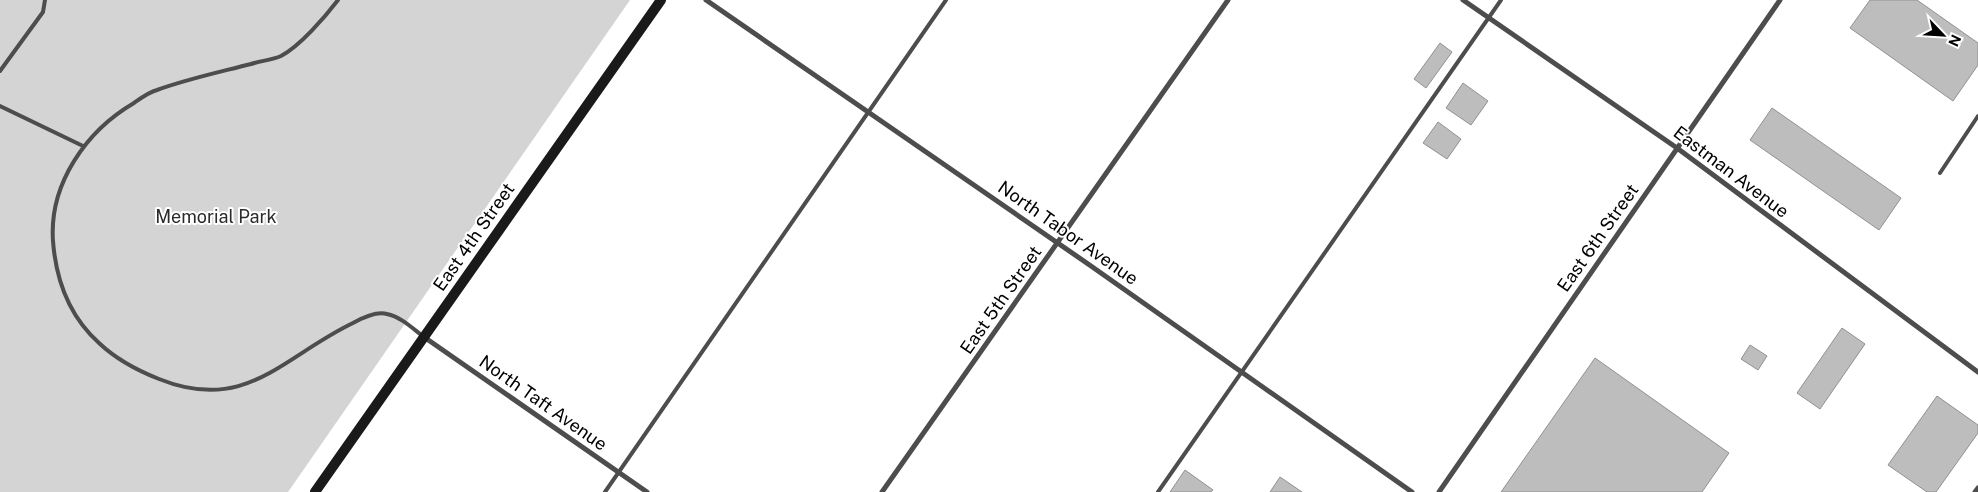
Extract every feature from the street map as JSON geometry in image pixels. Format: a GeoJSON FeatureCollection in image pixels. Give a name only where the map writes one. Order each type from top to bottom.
{"type":"FeatureCollection","features":[{"type":"Feature","properties":{"kind":"main road","name":"East 4th Street"},"geometry":{"type":"LineString","coordinates":[[314,492],[661,0]]}},
{"type":"Feature","properties":{"kind":"street","name":"North Tabor Avenue"},"geometry":{"type":"LineString","coordinates":[[706,0],[1058,243],[1412,492]]}},
{"type":"Feature","properties":{"kind":"street","name":"East 5th Street"},"geometry":{"type":"LineString","coordinates":[[882,492],[1228,0]]}},
{"type":"Feature","properties":{"kind":"street","name":"Eastman Avenue"},"geometry":{"type":"LineString","coordinates":[[1463,0],[1677,148],[1978,372]]}},
{"type":"Feature","properties":{"kind":"street","name":"East 6th Street"},"geometry":{"type":"LineString","coordinates":[[1439,492],[1780,0]]}},
{"type":"Feature","properties":{"kind":"street","name":"North Taft Avenue"},"geometry":{"type":"LineString","coordinates":[[424,337],[648,492]]}},
{"type":"Feature","properties":{"kind":"street"},"geometry":{"type":"LineString","coordinates":[[1975,492],[1978,488]]}},
{"type":"Feature","properties":{"kind":"lane"},"geometry":{"type":"LineString","coordinates":[[0,71],[43,12],[45,0]]}},
{"type":"Feature","properties":{"kind":"lane"},"geometry":{"type":"LineString","coordinates":[[338,0],[320,22],[282,55],[155,90],[117,113],[83,146],[66,174],[52,225],[55,262],[70,310],[94,339],[112,355],[137,371],[170,384],[202,391],[230,390],[274,372],[326,338],[364,318],[385,313],[400,319],[424,337]]}},
{"type":"Feature","properties":{"kind":"lane"},"geometry":{"type":"LineString","coordinates":[[605,492],[946,0]]}},
{"type":"Feature","properties":{"kind":"lane"},"geometry":{"type":"LineString","coordinates":[[1158,492],[1501,0]]}},
{"type":"Feature","properties":{"kind":"lane"},"geometry":{"type":"LineString","coordinates":[[0,106],[83,146]]}},
{"type":"Feature","properties":{"kind":"lane"},"geometry":{"type":"LineString","coordinates":[[1940,173],[1978,116]]}},
{"type":"Feature","properties":{"kind":"green space","name":"Memorial Park"},"geometry":{"type":"Polygon","coordinates":[[[0,0],[630,0],[288,492],[0,492],[0,0]]]}},
{"type":"Feature","properties":{"kind":"building"},"geometry":{"type":"Polygon","coordinates":[[[1870,0],[1917,0],[1978,43],[1978,65],[1953,101],[1850,28],[1870,0]]]}},
{"type":"Feature","properties":{"kind":"building"},"geometry":{"type":"Polygon","coordinates":[[[1440,43],[1452,52],[1426,88],[1414,79],[1440,43]]]}},
{"type":"Feature","properties":{"kind":"building"},"geometry":{"type":"Polygon","coordinates":[[[1463,83],[1488,101],[1471,125],[1446,108],[1463,83]]]}},
{"type":"Feature","properties":{"kind":"building"},"geometry":{"type":"Polygon","coordinates":[[[1772,108],[1901,198],[1879,230],[1750,140],[1772,108]]]}},
{"type":"Feature","properties":{"kind":"building"},"geometry":{"type":"Polygon","coordinates":[[[1438,122],[1461,139],[1447,159],[1423,143],[1438,122]]]}},
{"type":"Feature","properties":{"kind":"building"},"geometry":{"type":"Polygon","coordinates":[[[1842,328],[1865,344],[1820,409],[1797,393],[1842,328]]]}},
{"type":"Feature","properties":{"kind":"building"},"geometry":{"type":"Polygon","coordinates":[[[1750,345],[1767,356],[1758,370],[1741,359],[1750,345]]]}},
{"type":"Feature","properties":{"kind":"building"},"geometry":{"type":"Polygon","coordinates":[[[1595,358],[1729,453],[1702,492],[1501,492],[1595,358]]]}},
{"type":"Feature","properties":{"kind":"building"},"geometry":{"type":"Polygon","coordinates":[[[1937,396],[1978,425],[1978,433],[1936,492],[1927,492],[1888,465],[1937,396]]]}},
{"type":"Feature","properties":{"kind":"building"},"geometry":{"type":"Polygon","coordinates":[[[1185,470],[1213,490],[1211,492],[1170,492],[1185,470]]]}},
{"type":"Feature","properties":{"kind":"building"},"geometry":{"type":"Polygon","coordinates":[[[1280,477],[1302,492],[1270,492],[1280,477]]]}}]}
